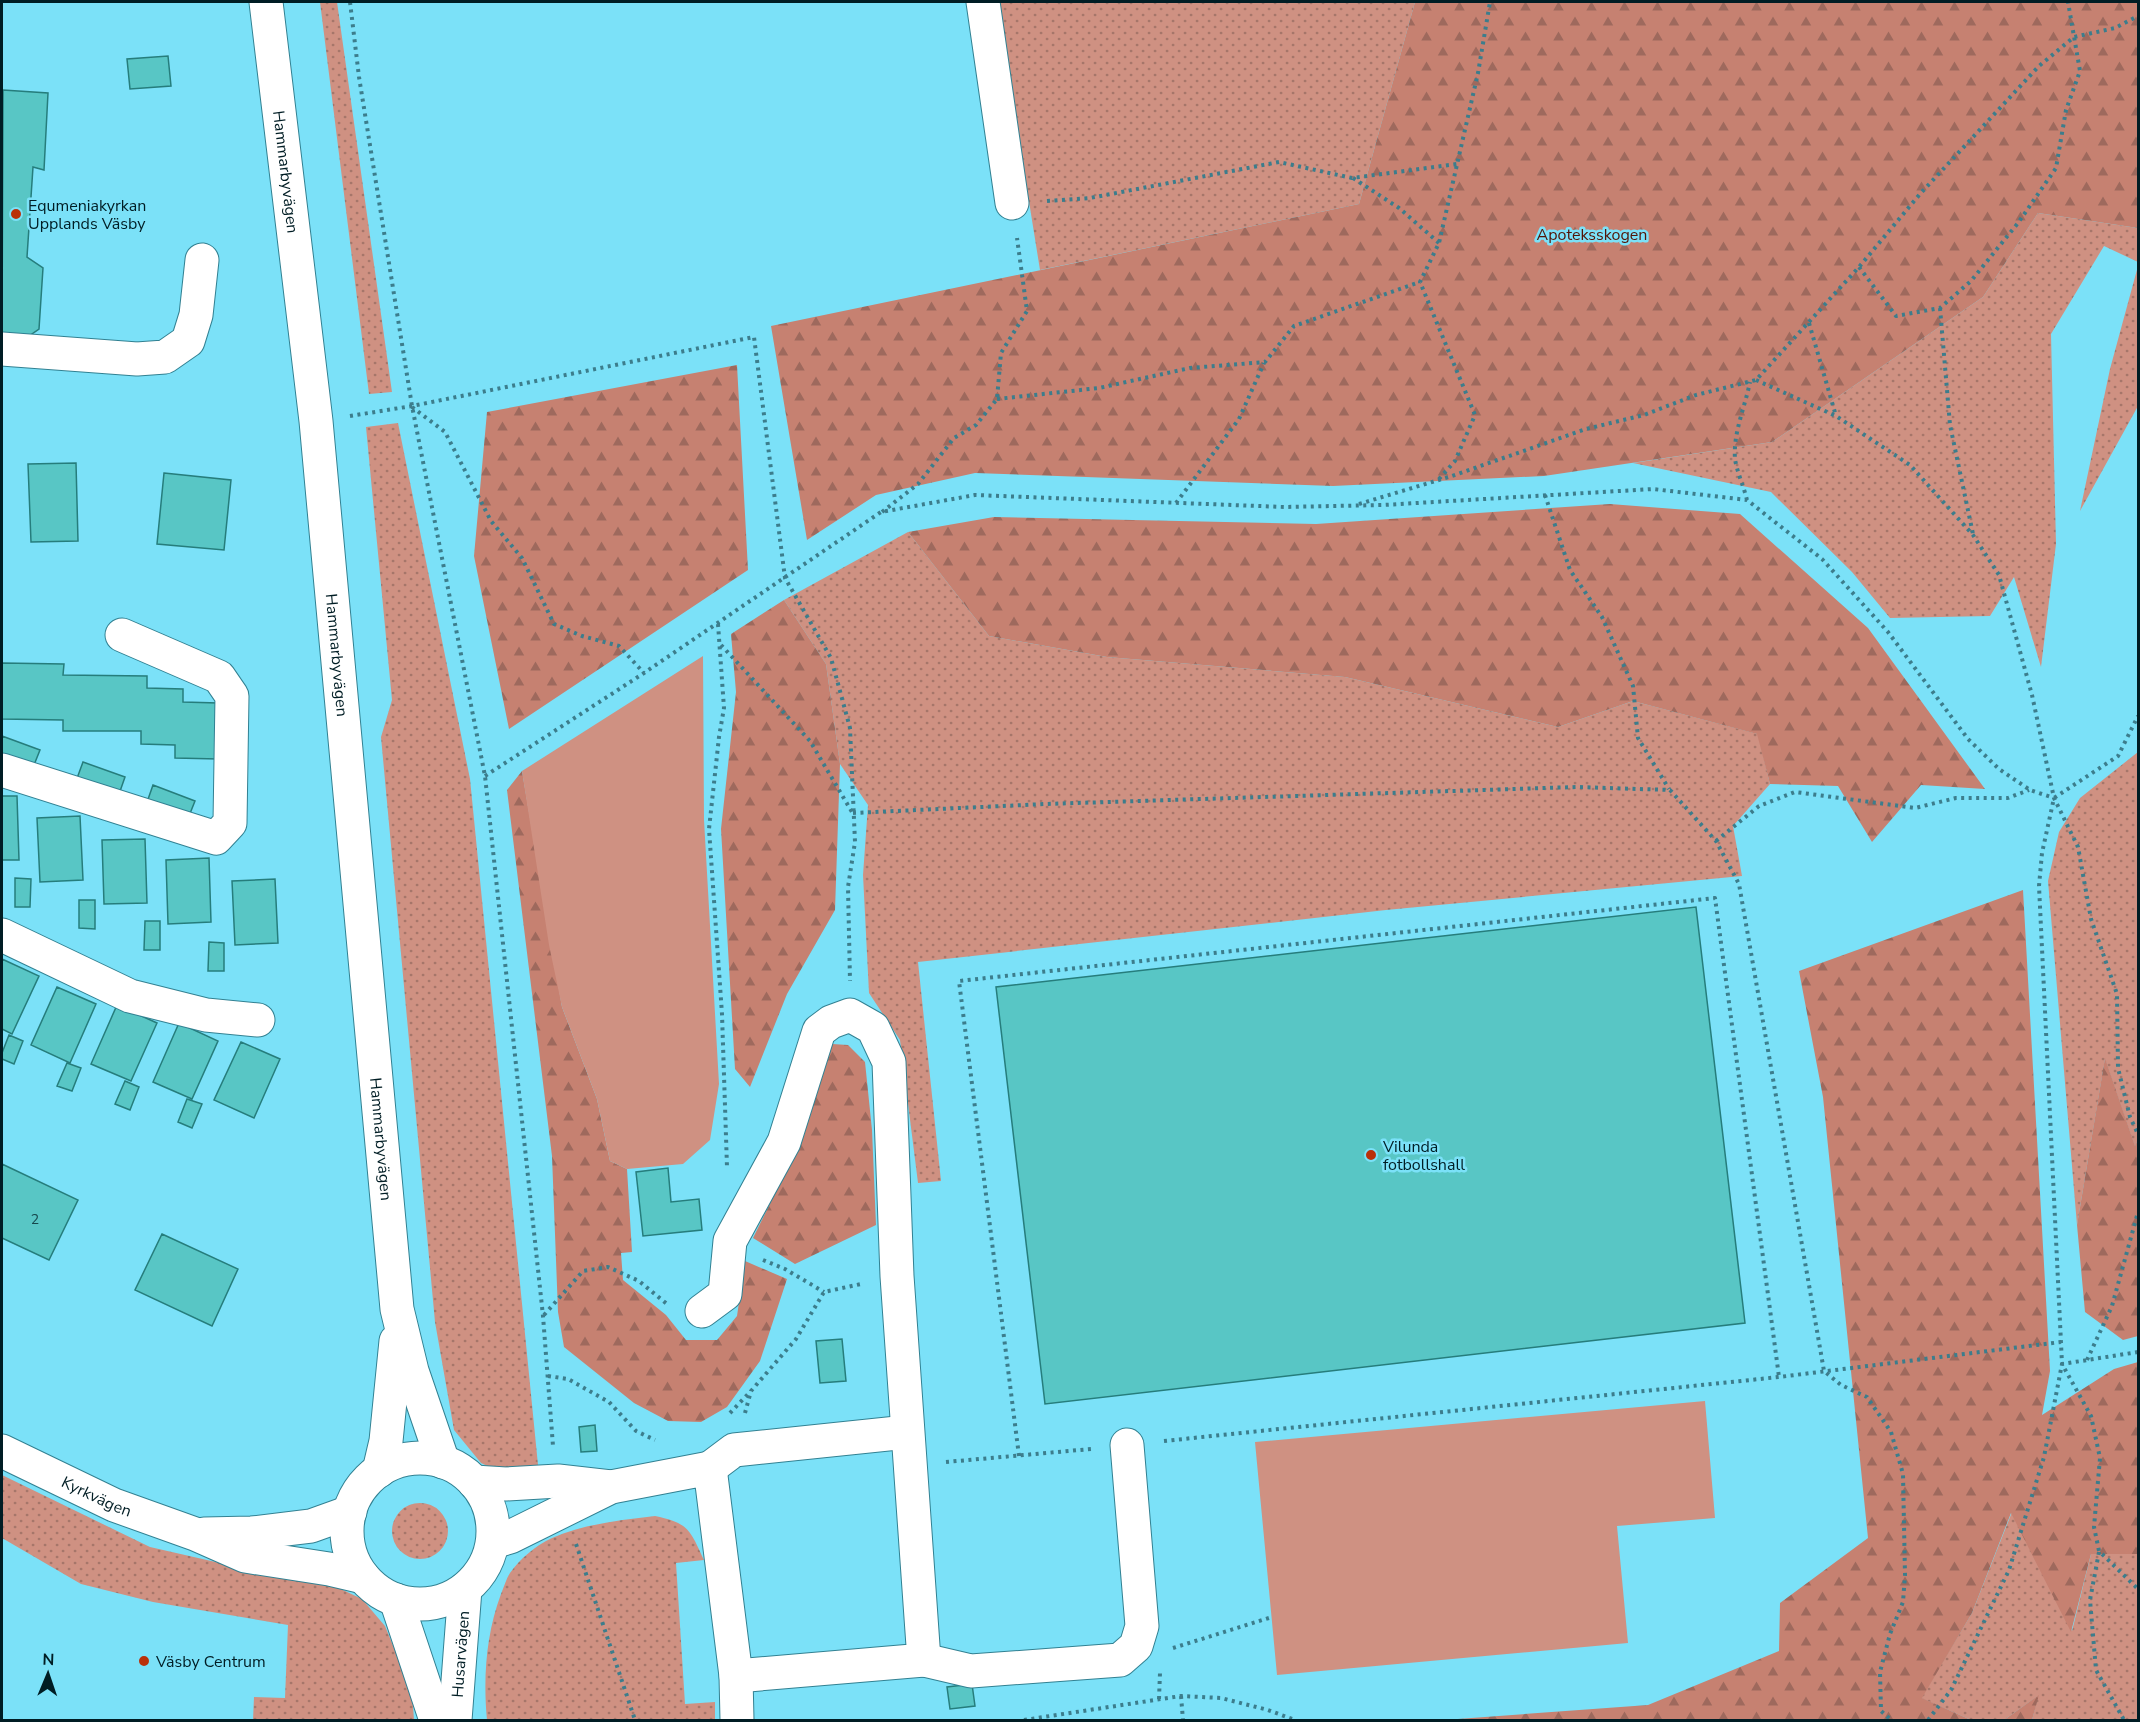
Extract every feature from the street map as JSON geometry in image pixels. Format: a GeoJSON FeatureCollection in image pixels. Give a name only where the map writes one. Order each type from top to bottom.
{"type":"FeatureCollection","features":[{"type":"Feature","properties":{"kind":"street","name":"Hammarbyvägen"},"geometry":{"type":"LineString","coordinates":[[266,2],[316,421],[397,1309],[412,1371],[443,1462]]}},
{"type":"Feature","properties":{"kind":"street"},"geometry":{"type":"LineString","coordinates":[[984,2],[1012,203]]}},
{"type":"Feature","properties":{"kind":"street"},"geometry":{"type":"LineString","coordinates":[[2,349],[137,359],[165,357],[188,341],[196,315],[202,260]]}},
{"type":"Feature","properties":{"kind":"street"},"geometry":{"type":"LineString","coordinates":[[2,770],[216,838],[230,823],[232,696],[219,677],[122,635]]}},
{"type":"Feature","properties":{"kind":"street"},"geometry":{"type":"LineString","coordinates":[[2,935],[130,996],[206,1015],[258,1020]]}},
{"type":"Feature","properties":{"kind":"street"},"geometry":{"type":"LineString","coordinates":[[702,1311],[724,1294],[730,1241],[784,1142],[819,1031],[831,1022],[850,1014],[873,1028],[890,1062],[897,1276],[924,1660]]}},
{"type":"Feature","properties":{"kind":"street","name":"Hammarbyvägen"},"geometry":{"type":"LineString","coordinates":[[380,1471],[391,1398],[397,1309]]}},
{"type":"Feature","properties":{"kind":"street"},"geometry":{"type":"LineString","coordinates":[[474,1482],[506,1484],[561,1496],[610,1487],[722,1459],[810,1443],[907,1432]]}},
{"type":"Feature","properties":{"kind":"street"},"geometry":{"type":"LineString","coordinates":[[736,1676],[924,1660],[971,1671],[1120,1660],[1136,1646],[1142,1626],[1127,1445]]}},
{"type":"Feature","properties":{"kind":"street","name":"Kyrkvägen"},"geometry":{"type":"LineString","coordinates":[[2,1450],[114,1505],[195,1534],[245,1556],[329,1569],[363,1577]]}},
{"type":"Feature","properties":{"kind":"street","name":"Husarvägen"},"geometry":{"type":"LineString","coordinates":[[427,1459],[443,1462],[460,1470],[474,1482],[486,1500],[493,1520],[493,1542],[488,1560],[478,1576],[465,1589],[444,1601],[420,1604],[396,1600],[378,1591],[363,1577],[354,1563],[347,1530],[350,1512],[356,1496],[366,1482],[394,1463],[427,1459]]}},
{"type":"Feature","properties":{"kind":"street"},"geometry":{"type":"LineString","coordinates":[[722,1459],[737,1720]]}},
{"type":"Feature","properties":{"kind":"street"},"geometry":{"type":"LineString","coordinates":[[493,1542],[510,1537],[561,1496]]}},
{"type":"Feature","properties":{"kind":"street","name":"Kyrkvägen"},"geometry":{"type":"LineString","coordinates":[[195,1534],[252,1533],[311,1526],[350,1512]]}},
{"type":"Feature","properties":{"kind":"street","name":"Husarvägen"},"geometry":{"type":"LineString","coordinates":[[455,1720],[465,1589]]}},
{"type":"Feature","properties":{"kind":"street","name":"Husarvägen"},"geometry":{"type":"LineString","coordinates":[[396,1600],[436,1720]]}},
{"type":"Feature","properties":{"kind":"path"},"geometry":{"type":"LineString","coordinates":[[350,2],[359,77],[412,406],[485,776],[561,1496],[635,1720]]}},
{"type":"Feature","properties":{"kind":"path"},"geometry":{"type":"LineString","coordinates":[[1176,503],[1239,419],[1265,362],[1294,326],[1420,282],[1439,243],[1478,73],[1490,2]]}},
{"type":"Feature","properties":{"kind":"path"},"geometry":{"type":"LineString","coordinates":[[1859,267],[1896,316],[1940,308],[1971,281],[2018,223],[2055,168],[2066,110],[2080,71],[2068,2]]}},
{"type":"Feature","properties":{"kind":"path"},"geometry":{"type":"LineString","coordinates":[[1355,505],[1586,429],[1644,415],[1696,395],[1756,380],[1859,267],[1971,137],[2039,66],[2074,37],[2115,28],[2139,16]]}},
{"type":"Feature","properties":{"kind":"path"},"geometry":{"type":"LineString","coordinates":[[485,776],[718,624],[881,512],[918,484],[954,438],[976,425],[997,399],[1001,353],[1027,311],[1012,203],[1090,198],[1279,162],[1352,178],[1457,164]]}},
{"type":"Feature","properties":{"kind":"path"},"geometry":{"type":"LineString","coordinates":[[1352,178],[1399,208],[1439,243]]}},
{"type":"Feature","properties":{"kind":"path"},"geometry":{"type":"LineString","coordinates":[[1420,282],[1475,415],[1455,461],[1438,479]]}},
{"type":"Feature","properties":{"kind":"path"},"geometry":{"type":"LineString","coordinates":[[1940,308],[1950,425],[1973,535]]}},
{"type":"Feature","properties":{"kind":"path"},"geometry":{"type":"LineString","coordinates":[[1808,322],[1836,416]]}},
{"type":"Feature","properties":{"kind":"path"},"geometry":{"type":"LineString","coordinates":[[316,421],[412,406],[754,337],[785,578],[831,658],[850,728],[855,842],[848,887],[850,1014]]}},
{"type":"Feature","properties":{"kind":"path"},"geometry":{"type":"LineString","coordinates":[[997,399],[1099,388],[1190,368],[1265,362]]}},
{"type":"Feature","properties":{"kind":"path"},"geometry":{"type":"LineString","coordinates":[[1756,380],[1836,416],[1910,465],[1973,535],[1999,575],[2032,695],[2054,798],[2078,847],[2091,919],[2116,994],[2118,1068],[2130,1117],[2139,1134]]}},
{"type":"Feature","properties":{"kind":"path"},"geometry":{"type":"LineString","coordinates":[[1747,500],[1735,460],[1737,429],[1750,382]]}},
{"type":"Feature","properties":{"kind":"path"},"geometry":{"type":"LineString","coordinates":[[412,406],[445,432],[491,521],[522,558],[554,624],[582,636],[619,646],[644,673]]}},
{"type":"Feature","properties":{"kind":"path"},"geometry":{"type":"LineString","coordinates":[[881,512],[975,495],[1284,507],[1653,489],[1747,500],[1822,559],[1888,632],[1968,739],[2000,769],[2030,790],[2054,798]]}},
{"type":"Feature","properties":{"kind":"path"},"geometry":{"type":"LineString","coordinates":[[1545,495],[1570,570],[1602,616],[1633,686],[1638,738],[1670,790],[1716,841],[1739,884],[1824,1371],[1841,1385],[1867,1397],[1891,1432],[1903,1474],[1905,1575],[1903,1602],[1890,1635],[1880,1672],[1881,1711],[1891,1720]]}},
{"type":"Feature","properties":{"kind":"path"},"geometry":{"type":"LineString","coordinates":[[718,624],[724,708],[709,829],[722,1014],[727,1175]]}},
{"type":"Feature","properties":{"kind":"path"},"geometry":{"type":"LineString","coordinates":[[721,645],[810,741],[853,813]]}},
{"type":"Feature","properties":{"kind":"path"},"geometry":{"type":"LineString","coordinates":[[1928,1720],[1950,1690],[2008,1570],[2044,1456],[2062,1364],[2039,886],[2042,853],[2054,798],[2118,756],[2139,716]]}},
{"type":"Feature","properties":{"kind":"path"},"geometry":{"type":"LineString","coordinates":[[853,813],[1045,804],[1577,787],[1670,790]]}},
{"type":"Feature","properties":{"kind":"path"},"geometry":{"type":"LineString","coordinates":[[1716,841],[1759,806],[1795,792],[1915,808],[1956,798],[2008,798],[2030,790]]}},
{"type":"Feature","properties":{"kind":"path"},"geometry":{"type":"LineString","coordinates":[[1019,1456],[959,981],[1704,899],[1715,898],[1779,1377]]}},
{"type":"Feature","properties":{"kind":"path"},"geometry":{"type":"LineString","coordinates":[[2087,1361],[2112,1306],[2139,1212]]}},
{"type":"Feature","properties":{"kind":"path"},"geometry":{"type":"LineString","coordinates":[[730,1241],[755,1257],[785,1269],[824,1292],[897,1276]]}},
{"type":"Feature","properties":{"kind":"path"},"geometry":{"type":"LineString","coordinates":[[543,1316],[583,1270],[608,1267],[639,1281],[680,1315],[702,1311]]}},
{"type":"Feature","properties":{"kind":"path"},"geometry":{"type":"LineString","coordinates":[[726,1417],[796,1339],[824,1292]]}},
{"type":"Feature","properties":{"kind":"path"},"geometry":{"type":"LineString","coordinates":[[909,1465],[1019,1456],[1779,1377],[2061,1342]]}},
{"type":"Feature","properties":{"kind":"path"},"geometry":{"type":"LineString","coordinates":[[2062,1364],[2139,1352]]}},
{"type":"Feature","properties":{"kind":"path"},"geometry":{"type":"LineString","coordinates":[[2062,1364],[2091,1416],[2100,1458],[2094,1527],[2099,1551],[2090,1599],[2096,1670],[2124,1720]]}},
{"type":"Feature","properties":{"kind":"path"},"geometry":{"type":"LineString","coordinates":[[548,1376],[568,1378],[609,1402],[636,1431],[662,1444]]}},
{"type":"Feature","properties":{"kind":"path"},"geometry":{"type":"LineString","coordinates":[[722,1459],[751,1391]]}},
{"type":"Feature","properties":{"kind":"path"},"geometry":{"type":"LineString","coordinates":[[2099,1551],[2139,1589]]}},
{"type":"Feature","properties":{"kind":"path"},"geometry":{"type":"LineString","coordinates":[[1172,1649],[1272,1617]]}},
{"type":"Feature","properties":{"kind":"path"},"geometry":{"type":"LineString","coordinates":[[1024,1720],[1181,1696],[1221,1698],[1268,1710],[1295,1720]]}},
{"type":"Feature","properties":{"kind":"path"},"geometry":{"type":"LineString","coordinates":[[1181,1696],[1183,1720]]}},
{"type":"Feature","properties":{"kind":"shaded area"},"geometry":{"type":"Polygon","coordinates":[[[320,2],[337,2],[392,392],[369,394],[320,2]]]}},
{"type":"Feature","properties":{"kind":"shaded area"},"geometry":{"type":"Polygon","coordinates":[[[997,2],[1415,2],[1359,204],[1040,270],[997,2]]]}},
{"type":"Feature","properties":{"kind":"shaded area"},"geometry":{"type":"Polygon","coordinates":[[[2038,213],[2138,228],[2138,262],[2104,246],[2051,334],[2056,544],[2041,667],[2014,577],[1990,616],[1890,618],[1852,572],[1771,492],[1633,463],[1772,442],[1983,297],[2038,213]]]}},
{"type":"Feature","properties":{"kind":"shaded area"},"geometry":{"type":"Polygon","coordinates":[[[2138,266],[2138,406],[2080,511],[2110,369],[2138,266]]]}},
{"type":"Feature","properties":{"kind":"shaded area"},"geometry":{"type":"Polygon","coordinates":[[[398,423],[470,779],[538,1465],[504,1474],[481,1463],[454,1430],[435,1322],[381,737],[392,700],[366,427],[398,423]]]}},
{"type":"Feature","properties":{"kind":"shaded area"},"geometry":{"type":"Polygon","coordinates":[[[908,532],[989,636],[1107,657],[1345,677],[1558,727],[1633,701],[1758,734],[1770,784],[1733,826],[1742,876],[1386,910],[918,962],[941,1181],[918,1183],[900,1040],[869,993],[863,875],[868,805],[840,764],[826,664],[784,600],[908,532]]]}},
{"type":"Feature","properties":{"kind":"shaded area"},"geometry":{"type":"Polygon","coordinates":[[[703,656],[704,820],[719,1084],[710,1140],[683,1164],[627,1169],[610,1161],[597,1099],[562,1007],[549,945],[522,771],[703,656]]]}},
{"type":"Feature","properties":{"kind":"shaded area"},"geometry":{"type":"Polygon","coordinates":[[[2138,752],[2138,1139],[2135,1147],[2105,1059],[2077,1225],[2048,881],[2059,832],[2080,798],[2138,752]]]}},
{"type":"Feature","properties":{"kind":"shaded area"},"geometry":{"type":"Polygon","coordinates":[[[1705,1401],[1715,1518],[1617,1526],[1628,1643],[1277,1675],[1255,1442],[1705,1401]]]}},
{"type":"Feature","properties":{"kind":"shaded area"},"geometry":{"type":"Polygon","coordinates":[[[2,1475],[150,1547],[264,1573],[328,1583],[362,1599],[385,1626],[412,1692],[414,1720],[253,1720],[254,1697],[285,1698],[288,1625],[153,1602],[81,1584],[2,1538],[2,1475]]]}},
{"type":"Feature","properties":{"kind":"shaded area"},"geometry":{"type":"Polygon","coordinates":[[[420,1503],[431,1505],[440,1511],[446,1520],[448,1531],[446,1542],[440,1551],[431,1557],[420,1559],[409,1557],[400,1551],[394,1542],[392,1531],[394,1520],[400,1511],[409,1505],[420,1503]]]}},
{"type":"Feature","properties":{"kind":"shaded area"},"geometry":{"type":"Polygon","coordinates":[[[2012,1512],[2072,1631],[2091,1554],[2138,1554],[2138,1720],[2032,1720],[2038,1696],[2004,1720],[1971,1720],[1921,1698],[1972,1613],[2012,1512]]]}},
{"type":"Feature","properties":{"kind":"shaded area"},"geometry":{"type":"Polygon","coordinates":[[[655,1516],[675,1522],[687,1529],[704,1560],[676,1563],[685,1704],[715,1702],[715,1720],[487,1720],[485,1688],[489,1640],[501,1594],[514,1568],[540,1544],[564,1533],[603,1523],[655,1516]]]}},
{"type":"Feature","properties":{"kind":"green space","name":"Apoteksskogen"},"geometry":{"type":"Polygon","coordinates":[[[1415,2],[2138,2],[2138,228],[2038,213],[1983,297],[1772,442],[1544,476],[1333,486],[975,473],[876,495],[807,540],[771,326],[1359,204],[1415,2]]]}},
{"type":"Feature","properties":{"kind":"green space"},"geometry":{"type":"Polygon","coordinates":[[[737,365],[748,570],[509,729],[474,556],[487,412],[737,365]]]}},
{"type":"Feature","properties":{"kind":"green space"},"geometry":{"type":"Polygon","coordinates":[[[1610,504],[1740,514],[1868,628],[1985,789],[1921,785],[1872,842],[1838,786],[1770,784],[1757,734],[1633,701],[1558,727],[1345,677],[1107,657],[989,636],[908,532],[994,517],[1316,524],[1610,504]]]}},
{"type":"Feature","properties":{"kind":"green space"},"geometry":{"type":"Polygon","coordinates":[[[784,600],[826,664],[840,764],[835,910],[787,994],[750,1087],[735,1069],[721,829],[736,692],[731,634],[784,600]]]}},
{"type":"Feature","properties":{"kind":"green space"},"geometry":{"type":"Polygon","coordinates":[[[522,771],[562,1007],[597,1099],[610,1161],[627,1169],[632,1252],[621,1253],[623,1280],[666,1315],[686,1340],[717,1340],[737,1316],[745,1261],[787,1279],[760,1361],[727,1407],[701,1422],[668,1421],[634,1403],[564,1347],[558,1312],[552,1156],[507,790],[522,771]]]}},
{"type":"Feature","properties":{"kind":"green space"},"geometry":{"type":"Polygon","coordinates":[[[2023,890],[2050,1371],[2042,1415],[2114,1369],[2138,1362],[2138,1554],[2091,1554],[2071,1632],[2011,1513],[1972,1613],[1922,1698],[1971,1720],[1444,1720],[1648,1705],[1779,1651],[1780,1603],[1868,1538],[1823,1097],[1799,971],[2023,890]]]}},
{"type":"Feature","properties":{"kind":"green space"},"geometry":{"type":"Polygon","coordinates":[[[832,1044],[848,1045],[865,1062],[872,1130],[876,1225],[795,1264],[753,1238],[798,1147],[832,1044]]]}},
{"type":"Feature","properties":{"kind":"green space"},"geometry":{"type":"Polygon","coordinates":[[[2105,1058],[2135,1146],[2138,1139],[2138,1336],[2123,1340],[2085,1312],[2077,1225],[2105,1058]]]}},
{"type":"Feature","properties":{"kind":"green space"},"geometry":{"type":"Polygon","coordinates":[[[2039,1695],[2032,1720],[2004,1720],[2039,1695]]]}},
{"type":"Feature","properties":{"kind":"building"},"geometry":{"type":"Polygon","coordinates":[[[168,56],[171,86],[130,89],[127,59],[168,56]]]}},
{"type":"Feature","properties":{"kind":"building","name":"Equmeniakyrkan Upplands Väsby"},"geometry":{"type":"Polygon","coordinates":[[[3,90],[48,93],[44,170],[33,167],[27,257],[43,268],[39,329],[26,338],[2,336],[3,90]]]}},
{"type":"Feature","properties":{"kind":"building"},"geometry":{"type":"Polygon","coordinates":[[[76,463],[78,541],[31,542],[28,464],[76,463]]]}},
{"type":"Feature","properties":{"kind":"building"},"geometry":{"type":"Polygon","coordinates":[[[164,473],[231,480],[224,550],[157,544],[164,473]]]}},
{"type":"Feature","properties":{"kind":"building"},"geometry":{"type":"Polygon","coordinates":[[[2,663],[64,664],[63,675],[147,676],[147,688],[183,689],[183,702],[218,703],[218,759],[175,758],[175,745],[141,744],[141,731],[63,731],[63,720],[2,719],[2,663]]]}},
{"type":"Feature","properties":{"kind":"building"},"geometry":{"type":"Polygon","coordinates":[[[2,736],[40,750],[32,770],[2,758],[2,736]]]}},
{"type":"Feature","properties":{"kind":"building"},"geometry":{"type":"Polygon","coordinates":[[[83,762],[125,777],[118,797],[76,781],[83,762]]]}},
{"type":"Feature","properties":{"kind":"building"},"geometry":{"type":"Polygon","coordinates":[[[153,785],[195,801],[187,821],[146,805],[153,785]]]}},
{"type":"Feature","properties":{"kind":"building"},"geometry":{"type":"Polygon","coordinates":[[[2,796],[17,796],[19,860],[2,860],[2,796]]]}},
{"type":"Feature","properties":{"kind":"building"},"geometry":{"type":"Polygon","coordinates":[[[80,816],[83,880],[40,882],[37,818],[80,816]]]}},
{"type":"Feature","properties":{"kind":"building"},"geometry":{"type":"Polygon","coordinates":[[[145,839],[147,903],[104,904],[102,840],[145,839]]]}},
{"type":"Feature","properties":{"kind":"building"},"geometry":{"type":"Polygon","coordinates":[[[209,858],[211,922],[168,924],[166,860],[209,858]]]}},
{"type":"Feature","properties":{"kind":"building"},"geometry":{"type":"Polygon","coordinates":[[[15,878],[31,879],[30,907],[15,907],[15,878]]]}},
{"type":"Feature","properties":{"kind":"building"},"geometry":{"type":"Polygon","coordinates":[[[275,879],[278,943],[235,945],[232,881],[275,879]]]}},
{"type":"Feature","properties":{"kind":"building"},"geometry":{"type":"Polygon","coordinates":[[[79,900],[95,900],[95,929],[79,928],[79,900]]]}},
{"type":"Feature","properties":{"kind":"building","name":"Vilunda fotbollshall"},"geometry":{"type":"Polygon","coordinates":[[[1696,907],[1745,1323],[1045,1404],[996,987],[1696,907]]]}},
{"type":"Feature","properties":{"kind":"building"},"geometry":{"type":"Polygon","coordinates":[[[145,921],[160,921],[160,950],[144,950],[145,921]]]}},
{"type":"Feature","properties":{"kind":"building"},"geometry":{"type":"Polygon","coordinates":[[[209,942],[224,943],[224,971],[208,971],[209,942]]]}},
{"type":"Feature","properties":{"kind":"building"},"geometry":{"type":"Polygon","coordinates":[[[2,959],[39,976],[12,1034],[2,1029],[2,959]]]}},
{"type":"Feature","properties":{"kind":"building"},"geometry":{"type":"Polygon","coordinates":[[[57,987],[96,1004],[70,1063],[31,1045],[57,987]]]}},
{"type":"Feature","properties":{"kind":"building"},"geometry":{"type":"Polygon","coordinates":[[[117,1005],[157,1023],[131,1081],[91,1064],[117,1005]]]}},
{"type":"Feature","properties":{"kind":"building"},"geometry":{"type":"Polygon","coordinates":[[[179,1023],[218,1041],[192,1099],[153,1082],[179,1023]]]}},
{"type":"Feature","properties":{"kind":"building"},"geometry":{"type":"Polygon","coordinates":[[[9,1035],[23,1041],[14,1064],[2,1059],[9,1035]]]}},
{"type":"Feature","properties":{"kind":"building"},"geometry":{"type":"Polygon","coordinates":[[[241,1042],[280,1059],[254,1118],[214,1100],[241,1042]]]}},
{"type":"Feature","properties":{"kind":"building"},"geometry":{"type":"Polygon","coordinates":[[[67,1063],[81,1068],[72,1091],[57,1086],[67,1063]]]}},
{"type":"Feature","properties":{"kind":"building"},"geometry":{"type":"Polygon","coordinates":[[[125,1081],[139,1087],[130,1110],[115,1104],[125,1081]]]}},
{"type":"Feature","properties":{"kind":"building"},"geometry":{"type":"Polygon","coordinates":[[[187,1099],[202,1104],[192,1128],[178,1122],[187,1099]]]}},
{"type":"Feature","properties":{"kind":"building"},"geometry":{"type":"Polygon","coordinates":[[[2,1164],[78,1200],[49,1260],[2,1238],[2,1164]]]}},
{"type":"Feature","properties":{"kind":"building"},"geometry":{"type":"Polygon","coordinates":[[[668,1168],[671,1202],[699,1199],[702,1230],[643,1236],[636,1172],[668,1168]]]}},
{"type":"Feature","properties":{"kind":"building"},"geometry":{"type":"Polygon","coordinates":[[[162,1234],[238,1269],[212,1326],[135,1290],[162,1234]]]}},
{"type":"Feature","properties":{"kind":"building"},"geometry":{"type":"Polygon","coordinates":[[[842,1339],[846,1381],[820,1383],[816,1341],[842,1339]]]}},
{"type":"Feature","properties":{"kind":"building"},"geometry":{"type":"Polygon","coordinates":[[[595,1425],[597,1451],[581,1452],[579,1427],[595,1425]]]}},
{"type":"Feature","properties":{"kind":"building"},"geometry":{"type":"Polygon","coordinates":[[[972,1684],[975,1706],[950,1709],[947,1687],[972,1684]]]}},
{"type":"Feature","properties":{"kind":"place","name":"Equmeniakyrkan Upplands Väsby"},"geometry":{"type":"Point","coordinates":[16,214]}},
{"type":"Feature","properties":{"kind":"place","name":"Vilunda fotbollshall"},"geometry":{"type":"Point","coordinates":[1371,1155]}},
{"type":"Feature","properties":{"kind":"place","name":"Väsby Centrum"},"geometry":{"type":"Point","coordinates":[144,1661]}}]}
